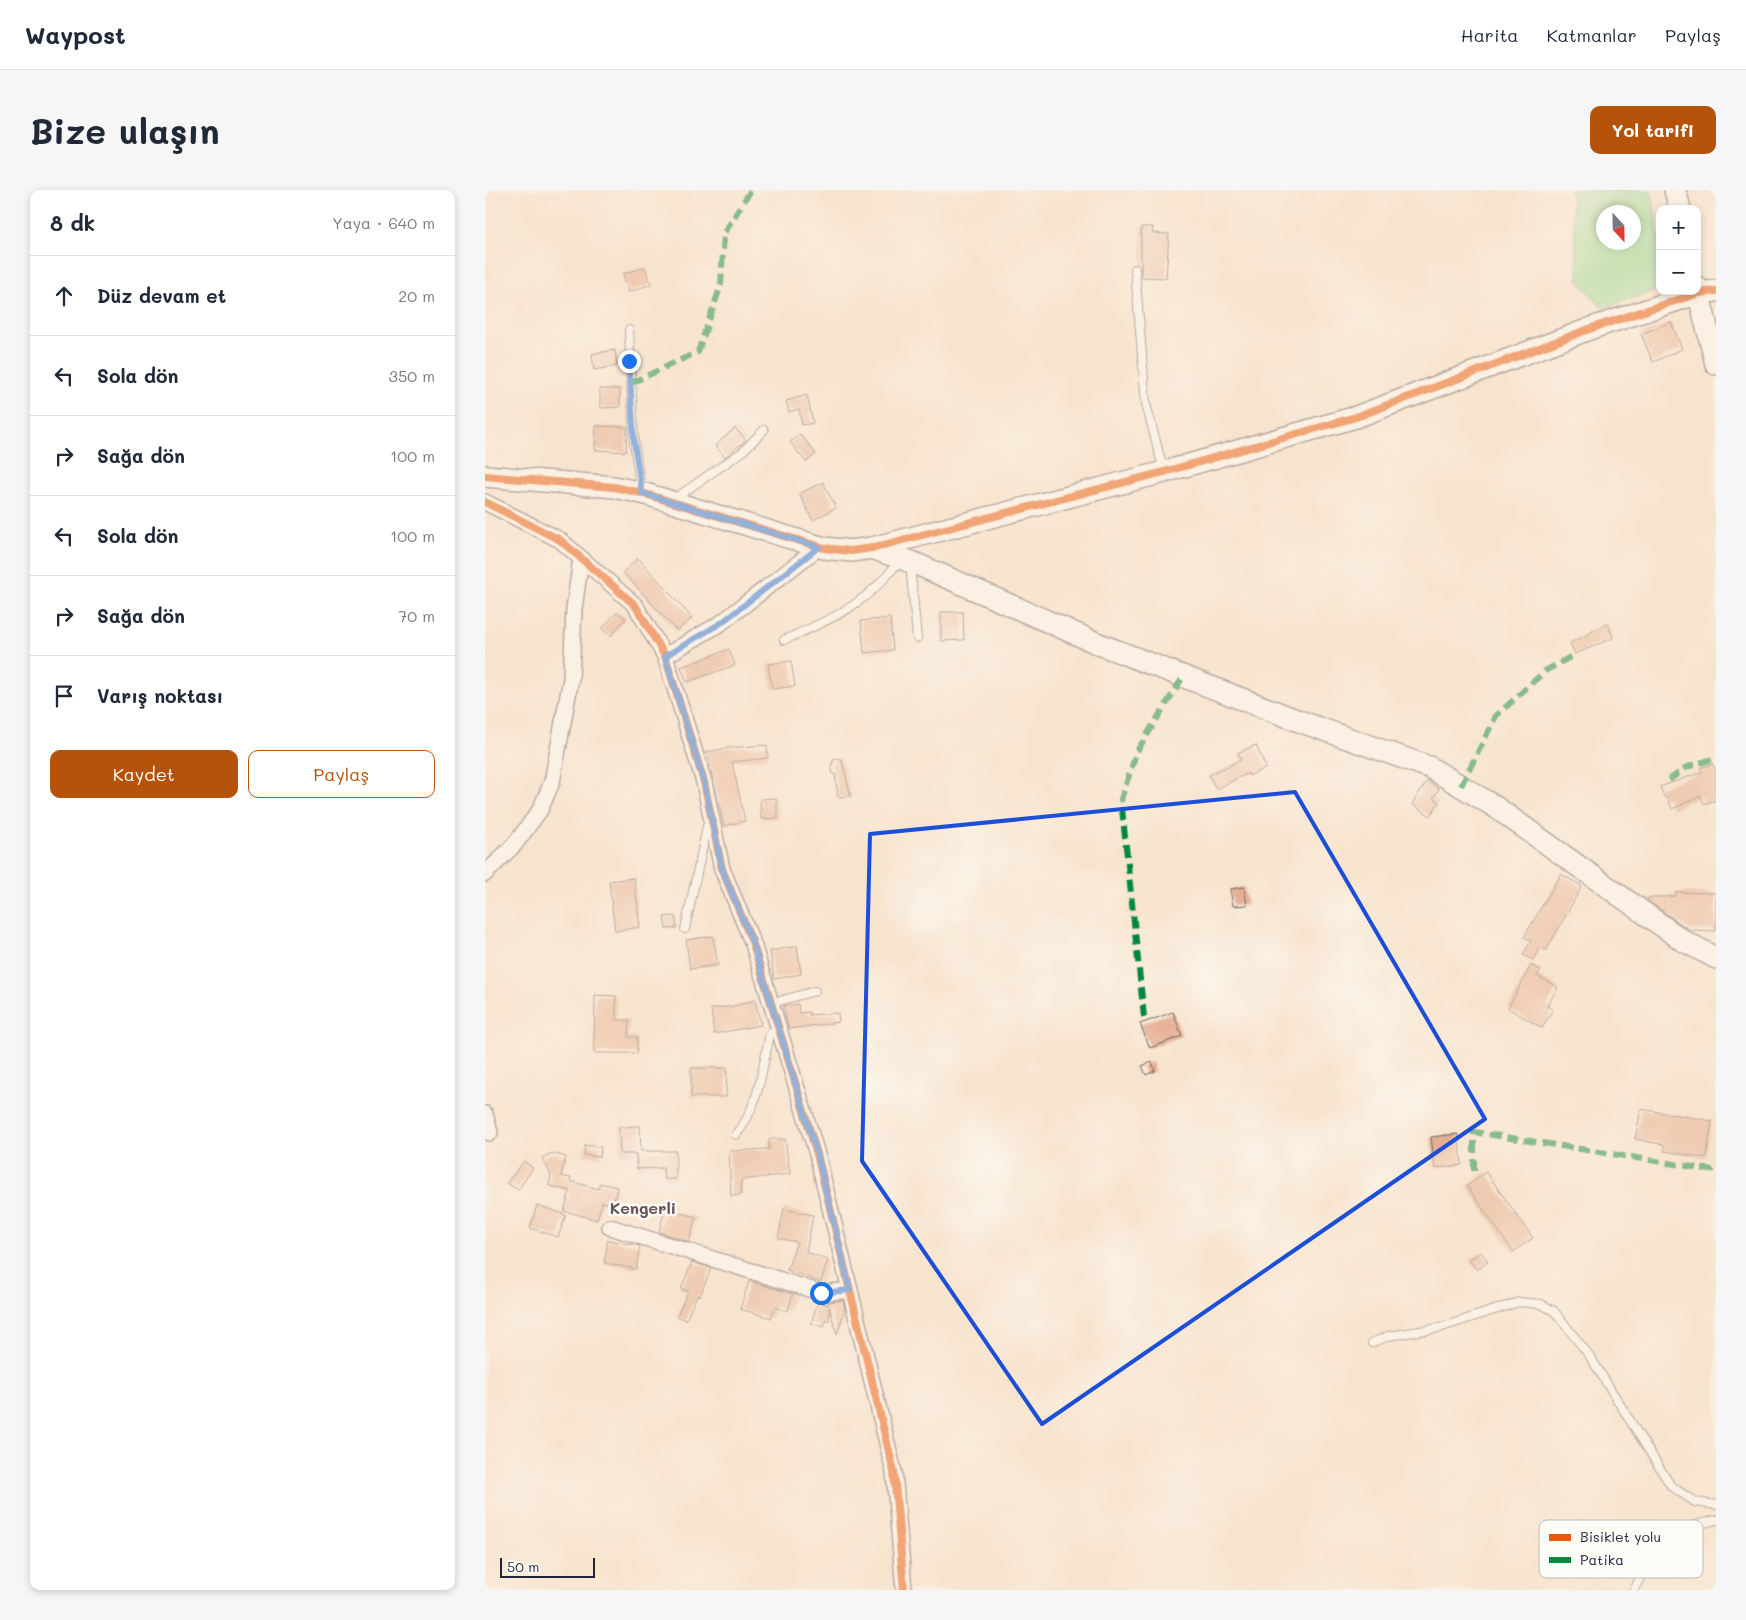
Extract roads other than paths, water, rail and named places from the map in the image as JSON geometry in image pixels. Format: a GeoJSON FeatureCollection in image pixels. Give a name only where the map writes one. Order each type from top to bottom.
{"type":"FeatureCollection","features":[{"type":"Feature","properties":{"kind":"street"},"geometry":{"type":"LineString","coordinates":[[1675,190],[1679,205]]}},
{"type":"Feature","properties":{"kind":"street"},"geometry":{"type":"LineString","coordinates":[[485,476],[614,487],[642,493],[819,547],[851,551],[872,548],[1164,472],[1356,417],[1592,328],[1704,290],[1716,364]]}},
{"type":"Feature","properties":{"kind":"street"},"geometry":{"type":"LineString","coordinates":[[485,502],[561,540],[635,605],[665,656],[704,782],[722,869],[753,944],[817,1154],[894,1472],[904,1590]]}},
{"type":"Feature","properties":{"kind":"street"},"geometry":{"type":"LineString","coordinates":[[665,656],[721,623],[819,547]]}},
{"type":"Feature","properties":{"kind":"street"},"geometry":{"type":"LineString","coordinates":[[872,548],[907,560],[1099,644],[1299,721],[1429,767],[1494,806],[1682,940],[1716,958]]}},
{"type":"Feature","properties":{"kind":"street"},"geometry":{"type":"LineString","coordinates":[[485,874],[515,844],[540,810],[552,782],[571,679],[574,609],[581,558]]}},
{"type":"Feature","properties":{"kind":"street"},"geometry":{"type":"LineString","coordinates":[[485,1114],[490,1133]]}},
{"type":"Feature","properties":{"kind":"street"},"geometry":{"type":"LineString","coordinates":[[610,1227],[821,1293],[850,1290]]}},
{"type":"Feature","properties":{"kind":"lane"},"geometry":{"type":"LineString","coordinates":[[1135,269],[1146,404],[1164,472]]}},
{"type":"Feature","properties":{"kind":"lane"},"geometry":{"type":"LineString","coordinates":[[629,330],[634,442],[642,493]]}},
{"type":"Feature","properties":{"kind":"lane"},"geometry":{"type":"LineString","coordinates":[[672,502],[673,499],[742,452],[764,430]]}},
{"type":"Feature","properties":{"kind":"lane"},"geometry":{"type":"LineString","coordinates":[[784,640],[830,620],[862,600],[907,560],[911,574],[917,638]]}},
{"type":"Feature","properties":{"kind":"lane"},"geometry":{"type":"LineString","coordinates":[[685,929],[711,812]]}},
{"type":"Feature","properties":{"kind":"lane"},"geometry":{"type":"LineString","coordinates":[[772,1003],[815,991]]}},
{"type":"Feature","properties":{"kind":"lane"},"geometry":{"type":"LineString","coordinates":[[736,1135],[747,1122],[753,1110],[770,1034],[779,1027]]}},
{"type":"Feature","properties":{"kind":"lane"},"geometry":{"type":"LineString","coordinates":[[1372,1343],[1389,1336],[1439,1328],[1519,1302],[1541,1304],[1554,1312],[1589,1355],[1671,1486],[1695,1502],[1716,1505]]}},
{"type":"Feature","properties":{"kind":"lane"},"geometry":{"type":"LineString","coordinates":[[1703,1524],[1716,1520]]}},
{"type":"Feature","properties":{"kind":"lane"},"geometry":{"type":"LineString","coordinates":[[1634,1590],[1640,1578]]}},
{"type":"Feature","properties":{"kind":"district","name":"Kengerli"},"geometry":{"type":"Point","coordinates":[643,1208]}}]}
